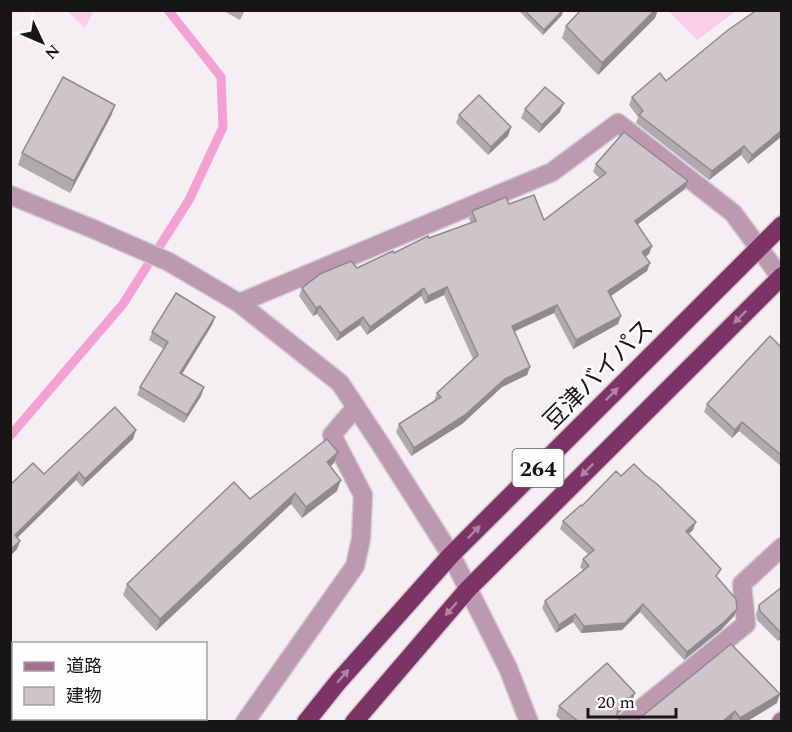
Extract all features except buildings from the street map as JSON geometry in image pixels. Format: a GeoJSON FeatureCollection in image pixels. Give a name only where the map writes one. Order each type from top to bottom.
{"type":"FeatureCollection","features":[{"type":"Feature","properties":{"kind":"highway","name":"豆津バイパス"},"geometry":{"type":"LineString","coordinates":[[306,722],[338,682],[451,555],[782,225]]}},
{"type":"Feature","properties":{"kind":"highway","name":"264"},"geometry":{"type":"LineString","coordinates":[[357,719],[468,589],[781,277]]}},
{"type":"Feature","properties":{"kind":"street"},"geometry":{"type":"LineString","coordinates":[[239,303],[552,172],[618,123],[733,213],[781,277]]}},
{"type":"Feature","properties":{"kind":"street"},"geometry":{"type":"LineString","coordinates":[[10,195],[170,262],[239,303],[340,383],[451,555],[508,668],[529,722]]}},
{"type":"Feature","properties":{"kind":"street"},"geometry":{"type":"LineString","coordinates":[[244,722],[355,566],[362,539],[363,495],[332,435],[356,407]]}},
{"type":"Feature","properties":{"kind":"street"},"geometry":{"type":"LineString","coordinates":[[625,722],[746,624],[742,584],[782,547]]}},
{"type":"Feature","properties":{"kind":"shaded area"},"geometry":{"type":"Polygon","coordinates":[[[67,11],[94,11],[85,28],[67,11]]]}},
{"type":"Feature","properties":{"kind":"shaded area"},"geometry":{"type":"Polygon","coordinates":[[[669,11],[736,11],[697,40],[669,11]]]}},
{"type":"Feature","properties":{"kind":"waterway"},"geometry":{"type":"LineString","coordinates":[[10,436],[123,304],[189,200],[223,127],[221,77],[168,10]]}}]}
